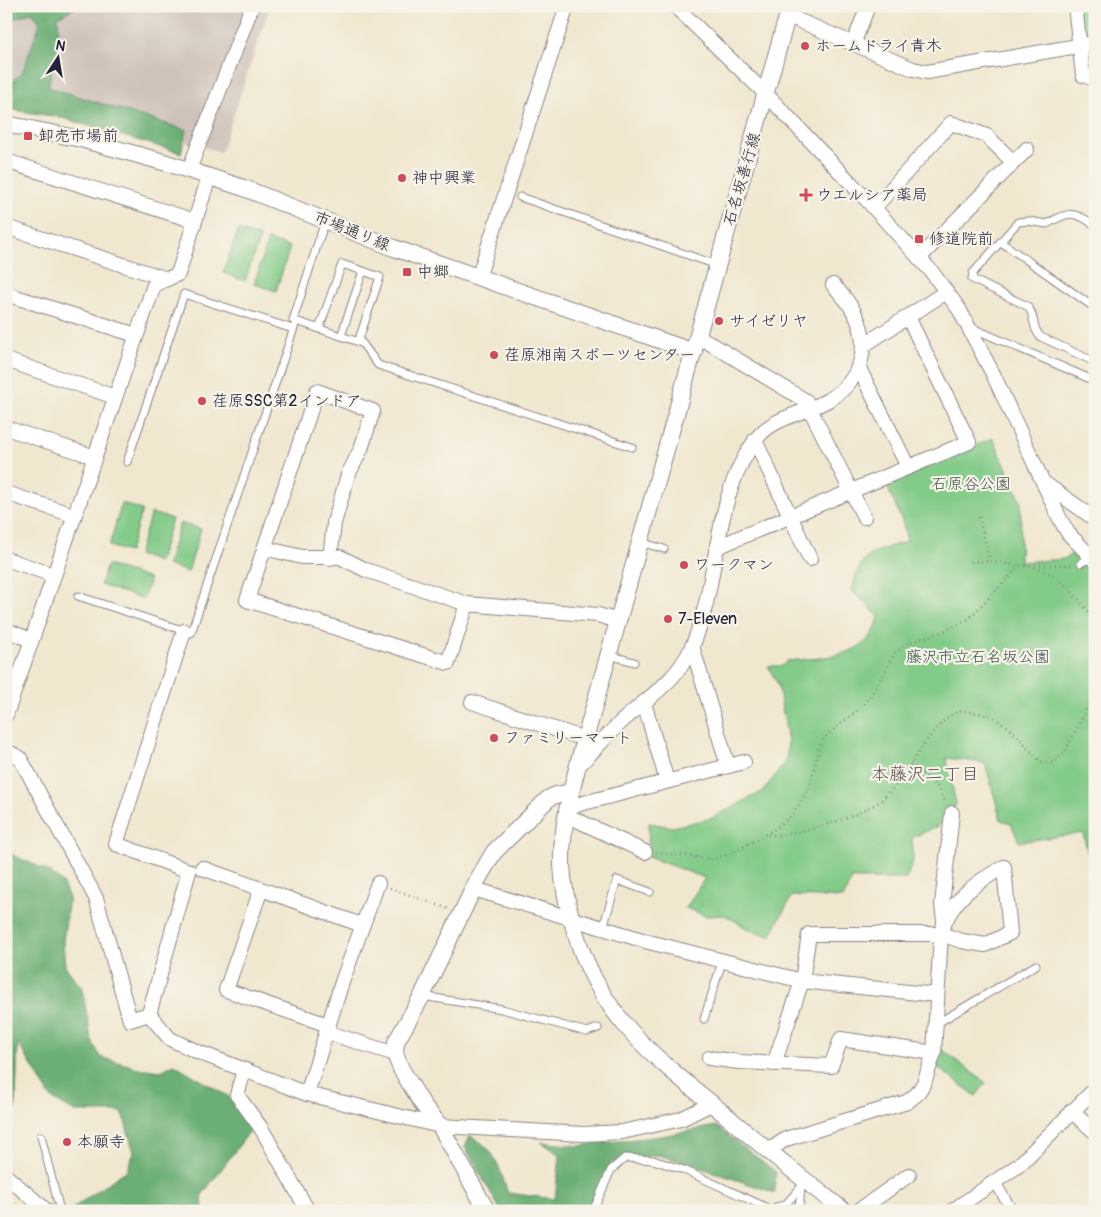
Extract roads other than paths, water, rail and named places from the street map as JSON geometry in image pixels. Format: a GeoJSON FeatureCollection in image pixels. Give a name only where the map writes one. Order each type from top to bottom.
{"type":"FeatureCollection","features":[{"type":"Feature","properties":{"kind":"street"},"geometry":{"type":"LineString","coordinates":[[189,170],[252,6]]}},
{"type":"Feature","properties":{"kind":"street"},"geometry":{"type":"LineString","coordinates":[[478,278],[567,6]]}},
{"type":"Feature","properties":{"kind":"street"},"geometry":{"type":"LineString","coordinates":[[675,6],[766,94],[874,208],[919,258],[959,309],[1068,533],[1088,561]]}},
{"type":"Feature","properties":{"kind":"street"},"geometry":{"type":"LineString","coordinates":[[854,42],[868,6]]}},
{"type":"Feature","properties":{"kind":"street"},"geometry":{"type":"LineString","coordinates":[[1075,6],[1082,75],[1095,79]]}},
{"type":"Feature","properties":{"kind":"street"},"geometry":{"type":"LineString","coordinates":[[789,11],[913,69],[927,72],[1095,42]]}},
{"type":"Feature","properties":{"kind":"street","name":"石名坂善行線"},"geometry":{"type":"LineString","coordinates":[[789,11],[585,739],[568,805],[562,865],[571,919],[582,957],[592,978],[618,1018],[651,1053],[768,1151],[802,1184],[844,1211]]}},
{"type":"Feature","properties":{"kind":"street"},"geometry":{"type":"LineString","coordinates":[[874,208],[951,123],[988,136],[1013,162]]}},
{"type":"Feature","properties":{"kind":"street","name":"市場通り線"},"geometry":{"type":"LineString","coordinates":[[6,124],[81,140],[189,170],[244,188],[325,221],[478,278],[696,344]]}},
{"type":"Feature","properties":{"kind":"street"},"geometry":{"type":"LineString","coordinates":[[919,258],[1027,149]]}},
{"type":"Feature","properties":{"kind":"street"},"geometry":{"type":"LineString","coordinates":[[6,161],[195,221]]}},
{"type":"Feature","properties":{"kind":"street"},"geometry":{"type":"LineString","coordinates":[[8,706],[154,285],[178,274],[209,177]]}},
{"type":"Feature","properties":{"kind":"street"},"geometry":{"type":"LineString","coordinates":[[6,226],[167,279]]}},
{"type":"Feature","properties":{"kind":"street"},"geometry":{"type":"LineString","coordinates":[[578,766],[644,702],[670,682],[680,670],[692,646],[703,613],[731,490],[755,440],[769,428],[809,410],[849,383],[858,366],[864,345],[863,332],[857,314],[833,285]]}},
{"type":"Feature","properties":{"kind":"street"},"geometry":{"type":"LineString","coordinates":[[864,345],[946,292]]}},
{"type":"Feature","properties":{"kind":"street"},"geometry":{"type":"LineString","coordinates":[[6,294],[136,335]]}},
{"type":"Feature","properties":{"kind":"street"},"geometry":{"type":"LineString","coordinates":[[717,547],[969,442],[908,317]]}},
{"type":"Feature","properties":{"kind":"street"},"geometry":{"type":"LineString","coordinates":[[696,344],[806,401],[864,518]]}},
{"type":"Feature","properties":{"kind":"street"},"geometry":{"type":"LineString","coordinates":[[6,360],[115,397]]}},
{"type":"Feature","properties":{"kind":"street"},"geometry":{"type":"LineString","coordinates":[[858,366],[908,467]]}},
{"type":"Feature","properties":{"kind":"street"},"geometry":{"type":"LineString","coordinates":[[330,558],[334,523],[348,475],[361,449],[373,411],[317,391],[247,600],[448,664],[466,604]]}},
{"type":"Feature","properties":{"kind":"street"},"geometry":{"type":"LineString","coordinates":[[6,428],[95,457]]}},
{"type":"Feature","properties":{"kind":"street"},"geometry":{"type":"LineString","coordinates":[[755,440],[792,516],[810,560]]}},
{"type":"Feature","properties":{"kind":"street"},"geometry":{"type":"LineString","coordinates":[[1045,484],[1095,519]]}},
{"type":"Feature","properties":{"kind":"street"},"geometry":{"type":"LineString","coordinates":[[6,493],[73,515]]}},
{"type":"Feature","properties":{"kind":"street"},"geometry":{"type":"LineString","coordinates":[[264,548],[302,557],[340,557],[366,570],[466,604],[598,615],[618,621]]}},
{"type":"Feature","properties":{"kind":"street"},"geometry":{"type":"LineString","coordinates":[[6,559],[53,575]]}},
{"type":"Feature","properties":{"kind":"street"},"geometry":{"type":"LineString","coordinates":[[6,630],[31,640]]}},
{"type":"Feature","properties":{"kind":"street"},"geometry":{"type":"LineString","coordinates":[[149,1014],[189,871],[116,844],[184,631]]}},
{"type":"Feature","properties":{"kind":"street"},"geometry":{"type":"LineString","coordinates":[[692,646],[728,766]]}},
{"type":"Feature","properties":{"kind":"street"},"geometry":{"type":"LineString","coordinates":[[472,702],[585,739]]}},
{"type":"Feature","properties":{"kind":"street"},"geometry":{"type":"LineString","coordinates":[[644,702],[668,781]]}},
{"type":"Feature","properties":{"kind":"street"},"geometry":{"type":"LineString","coordinates":[[6,751],[20,758],[92,889],[130,1020],[149,1014]]}},
{"type":"Feature","properties":{"kind":"street"},"geometry":{"type":"LineString","coordinates":[[568,805],[744,762]]}},
{"type":"Feature","properties":{"kind":"street"},"geometry":{"type":"LineString","coordinates":[[482,1210],[440,1126],[419,1098],[395,1054],[396,1042],[422,996],[494,852],[549,798],[556,795],[568,805],[645,852]]}},
{"type":"Feature","properties":{"kind":"street"},"geometry":{"type":"LineString","coordinates":[[768,1151],[786,1139],[907,1102],[917,1094],[924,1083],[934,1053],[942,905],[952,813]]}},
{"type":"Feature","properties":{"kind":"street"},"geometry":{"type":"LineString","coordinates":[[774,1064],[802,981],[809,934],[942,927],[962,941],[986,945],[1010,933],[1004,867],[980,880],[968,890],[942,927]]}},
{"type":"Feature","properties":{"kind":"street"},"geometry":{"type":"LineString","coordinates":[[202,868],[362,925]]}},
{"type":"Feature","properties":{"kind":"street"},"geometry":{"type":"LineString","coordinates":[[307,1094],[327,1028],[378,883]]}},
{"type":"Feature","properties":{"kind":"street"},"geometry":{"type":"LineString","coordinates":[[261,889],[226,990],[395,1054]]}},
{"type":"Feature","properties":{"kind":"street"},"geometry":{"type":"LineString","coordinates":[[474,890],[603,929],[722,962],[802,981],[937,995]]}},
{"type":"Feature","properties":{"kind":"street"},"geometry":{"type":"LineString","coordinates":[[149,1014],[160,1030],[170,1039],[244,1070],[307,1094],[440,1126],[583,1134],[622,1132],[681,1119],[711,1104]]}},
{"type":"Feature","properties":{"kind":"street"},"geometry":{"type":"LineString","coordinates":[[709,1058],[774,1064],[831,1066],[841,1039],[934,1053]]}},
{"type":"Feature","properties":{"kind":"street"},"geometry":{"type":"LineString","coordinates":[[244,1070],[237,1095],[261,1128],[308,1211]]}},
{"type":"Feature","properties":{"kind":"street"},"geometry":{"type":"LineString","coordinates":[[952,1211],[995,1182],[1044,1142],[1071,1111],[1095,1089]]}},
{"type":"Feature","properties":{"kind":"street"},"geometry":{"type":"LineString","coordinates":[[1071,1111],[1095,1132]]}},
{"type":"Feature","properties":{"kind":"street"},"geometry":{"type":"LineString","coordinates":[[858,1211],[909,1175]]}},
{"type":"Feature","properties":{"kind":"street"},"geometry":{"type":"LineString","coordinates":[[6,1176],[47,1211]]}},
{"type":"Feature","properties":{"kind":"street"},"geometry":{"type":"LineString","coordinates":[[995,1182],[1012,1211]]}},
{"type":"Feature","properties":{"kind":"lane"},"geometry":{"type":"LineString","coordinates":[[520,197],[718,265]]}},
{"type":"Feature","properties":{"kind":"lane"},"geometry":{"type":"LineString","coordinates":[[1095,225],[1075,214],[1063,215],[1047,224],[1028,221],[1018,222],[973,273],[972,279],[1027,306],[1031,310],[1036,333],[1041,338],[1095,362]]}},
{"type":"Feature","properties":{"kind":"lane"},"geometry":{"type":"LineString","coordinates":[[78,596],[191,633],[294,329],[296,322],[293,320],[325,221]]}},
{"type":"Feature","properties":{"kind":"lane"},"geometry":{"type":"LineString","coordinates":[[1001,242],[1095,308]]}},
{"type":"Feature","properties":{"kind":"lane"},"geometry":{"type":"LineString","coordinates":[[319,329],[342,264],[380,277],[358,342]]}},
{"type":"Feature","properties":{"kind":"lane"},"geometry":{"type":"LineString","coordinates":[[341,336],[363,271]]}},
{"type":"Feature","properties":{"kind":"lane"},"geometry":{"type":"LineString","coordinates":[[127,462],[184,294],[294,329]]}},
{"type":"Feature","properties":{"kind":"lane"},"geometry":{"type":"LineString","coordinates":[[296,322],[362,343],[378,365],[632,447]]}},
{"type":"Feature","properties":{"kind":"lane"},"geometry":{"type":"LineString","coordinates":[[968,326],[1095,381]]}},
{"type":"Feature","properties":{"kind":"lane"},"geometry":{"type":"LineString","coordinates":[[640,542],[664,549]]}},
{"type":"Feature","properties":{"kind":"lane"},"geometry":{"type":"LineString","coordinates":[[608,655],[634,662]]}},
{"type":"Feature","properties":{"kind":"lane"},"geometry":{"type":"LineString","coordinates":[[603,929],[616,880],[650,892]]}},
{"type":"Feature","properties":{"kind":"lane"},"geometry":{"type":"LineString","coordinates":[[704,1019],[722,962]]}},
{"type":"Feature","properties":{"kind":"lane"},"geometry":{"type":"LineString","coordinates":[[936,1024],[1036,965]]}},
{"type":"Feature","properties":{"kind":"lane"},"geometry":{"type":"LineString","coordinates":[[422,996],[502,1009],[587,1032],[598,1028]]}},
{"type":"Feature","properties":{"kind":"lane"},"geometry":{"type":"LineString","coordinates":[[41,1136],[60,1211]]}},
{"type":"Feature","properties":{"kind":"lane"},"geometry":{"type":"LineString","coordinates":[[593,1211],[611,1170],[625,1158],[653,1160],[684,1170],[770,1209],[786,1204],[802,1184]]}},
{"type":"Feature","properties":{"kind":"lane"},"geometry":{"type":"LineString","coordinates":[[799,1211],[802,1184]]}},
{"type":"Feature","properties":{"kind":"place","name":"ホームドライ青木"},"geometry":{"type":"Point","coordinates":[805,46]}},
{"type":"Feature","properties":{"kind":"place","name":"卸売市場前"},"geometry":{"type":"Point","coordinates":[28,136]}},
{"type":"Feature","properties":{"kind":"place","name":"神中興業"},"geometry":{"type":"Point","coordinates":[402,178]}},
{"type":"Feature","properties":{"kind":"place","name":"ウエルシア薬局"},"geometry":{"type":"Point","coordinates":[806,195]}},
{"type":"Feature","properties":{"kind":"place","name":"修道院前"},"geometry":{"type":"Point","coordinates":[919,239]}},
{"type":"Feature","properties":{"kind":"place","name":"中郷"},"geometry":{"type":"Point","coordinates":[407,272]}},
{"type":"Feature","properties":{"kind":"place","name":"サイゼリヤ"},"geometry":{"type":"Point","coordinates":[719,321]}},
{"type":"Feature","properties":{"kind":"place","name":"荏原湘南スポーツセンター"},"geometry":{"type":"Point","coordinates":[494,355]}},
{"type":"Feature","properties":{"kind":"place","name":"荏原SSC第2インドア"},"geometry":{"type":"Point","coordinates":[202,401]}},
{"type":"Feature","properties":{"kind":"place","name":"ワークマン"},"geometry":{"type":"Point","coordinates":[684,565]}},
{"type":"Feature","properties":{"kind":"place","name":"7-Eleven"},"geometry":{"type":"Point","coordinates":[668,619]}},
{"type":"Feature","properties":{"kind":"place","name":"ファミリーマート"},"geometry":{"type":"Point","coordinates":[494,738]}},
{"type":"Feature","properties":{"kind":"place","name":"本願寺"},"geometry":{"type":"Point","coordinates":[67,1142]}},
{"type":"Feature","properties":{"kind":"district","name":"本藤沢二丁目"},"geometry":{"type":"Point","coordinates":[925,774]}},
{"type":"Feature","properties":{"kind":"park label","name":"石原谷公園"},"geometry":{"type":"Point","coordinates":[971,484]}},
{"type":"Feature","properties":{"kind":"park label","name":"藤沢市立石名坂公園"},"geometry":{"type":"Point","coordinates":[978,657]}}]}
